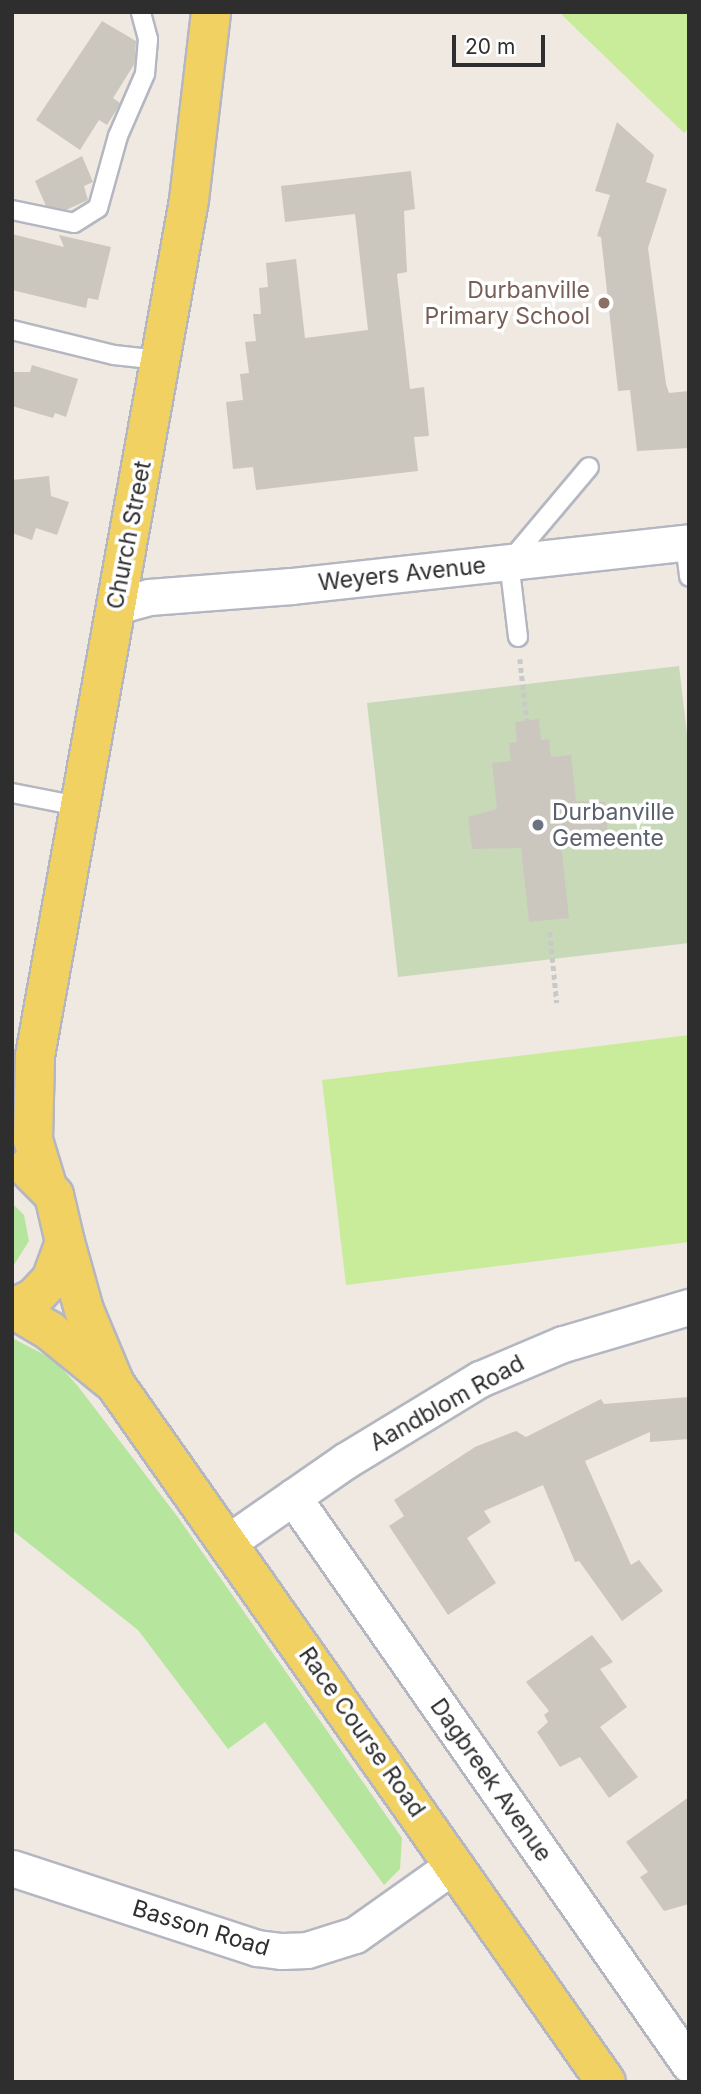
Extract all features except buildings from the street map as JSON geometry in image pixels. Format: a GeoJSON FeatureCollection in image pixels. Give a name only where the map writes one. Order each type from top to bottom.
{"type":"FeatureCollection","features":[{"type":"Feature","properties":{"kind":"main road","name":"Church Street"},"geometry":{"type":"LineString","coordinates":[[47,1186],[33,1140],[35,1056],[189,200],[211,12]]}},
{"type":"Feature","properties":{"kind":"main road","name":"Church Street"},"geometry":{"type":"LineString","coordinates":[[12,1090],[35,1056]]}},
{"type":"Feature","properties":{"kind":"main road","name":"Race Course Road"},"geometry":{"type":"LineString","coordinates":[[12,1162],[47,1186],[62,1212],[65,1242],[84,1310],[115,1384],[606,2082]]}},
{"type":"Feature","properties":{"kind":"main road","name":"Race Course Road"},"geometry":{"type":"LineString","coordinates":[[13,1309],[33,1298],[51,1280],[65,1242]]}},
{"type":"Feature","properties":{"kind":"main road","name":"Race Course Road"},"geometry":{"type":"LineString","coordinates":[[13,1309],[50,1331],[115,1384]]}},
{"type":"Feature","properties":{"kind":"street","name":"Weyers Avenue"},"geometry":{"type":"LineString","coordinates":[[116,606],[149,597],[687,542]]}},
{"type":"Feature","properties":{"kind":"street","name":"Aandblom Road"},"geometry":{"type":"LineString","coordinates":[[227,1543],[389,1432],[480,1379],[563,1344],[689,1307]]}},
{"type":"Feature","properties":{"kind":"street","name":"Dagbreek Avenue"},"geometry":{"type":"LineString","coordinates":[[293,1497],[689,2064]]}},
{"type":"Feature","properties":{"kind":"street","name":"Basson Road"},"geometry":{"type":"LineString","coordinates":[[12,1868],[257,1948],[282,1951],[307,1950],[355,1935],[454,1865]]}},
{"type":"Feature","properties":{"kind":"lane"},"geometry":{"type":"LineString","coordinates":[[12,210],[74,223],[98,208],[118,136],[145,74],[148,39],[141,12]]}},
{"type":"Feature","properties":{"kind":"lane"},"geometry":{"type":"LineString","coordinates":[[12,330],[114,355],[160,360]]}},
{"type":"Feature","properties":{"kind":"lane"},"geometry":{"type":"LineString","coordinates":[[518,637],[509,562],[589,467]]}},
{"type":"Feature","properties":{"kind":"lane"},"geometry":{"type":"LineString","coordinates":[[687,542],[689,577]]}},
{"type":"Feature","properties":{"kind":"lane"},"geometry":{"type":"LineString","coordinates":[[12,793],[78,806]]}},
{"type":"Feature","properties":{"kind":"path"},"geometry":{"type":"LineString","coordinates":[[518,637],[527,721]]}},
{"type":"Feature","properties":{"kind":"path"},"geometry":{"type":"LineString","coordinates":[[550,932],[557,1003]]}},
{"type":"Feature","properties":{"kind":"green space"},"geometry":{"type":"Polygon","coordinates":[[[565,12],[689,12],[689,128],[684,133],[562,15],[565,12]]]}},
{"type":"Feature","properties":{"kind":"green space"},"geometry":{"type":"Polygon","coordinates":[[[679,666],[689,751],[689,943],[398,977],[367,703],[679,666]]]}},
{"type":"Feature","properties":{"kind":"green space"},"geometry":{"type":"Polygon","coordinates":[[[689,1035],[689,1242],[346,1285],[322,1080],[689,1035]]]}},
{"type":"Feature","properties":{"kind":"green space"},"geometry":{"type":"Polygon","coordinates":[[[12,1203],[24,1215],[29,1241],[12,1268],[12,1203]]]}},
{"type":"Feature","properties":{"kind":"green space"},"geometry":{"type":"Polygon","coordinates":[[[12,1338],[53,1359],[77,1385],[177,1516],[402,1838],[400,1869],[384,1885],[265,1722],[228,1749],[138,1630],[12,1530],[12,1338]]]}},
{"type":"Feature","properties":{"kind":"place","name":"Durbanville Primary School"},"geometry":{"type":"Point","coordinates":[604,303]}},
{"type":"Feature","properties":{"kind":"place","name":"Durbanville Gemeente"},"geometry":{"type":"Point","coordinates":[538,825]}}]}
